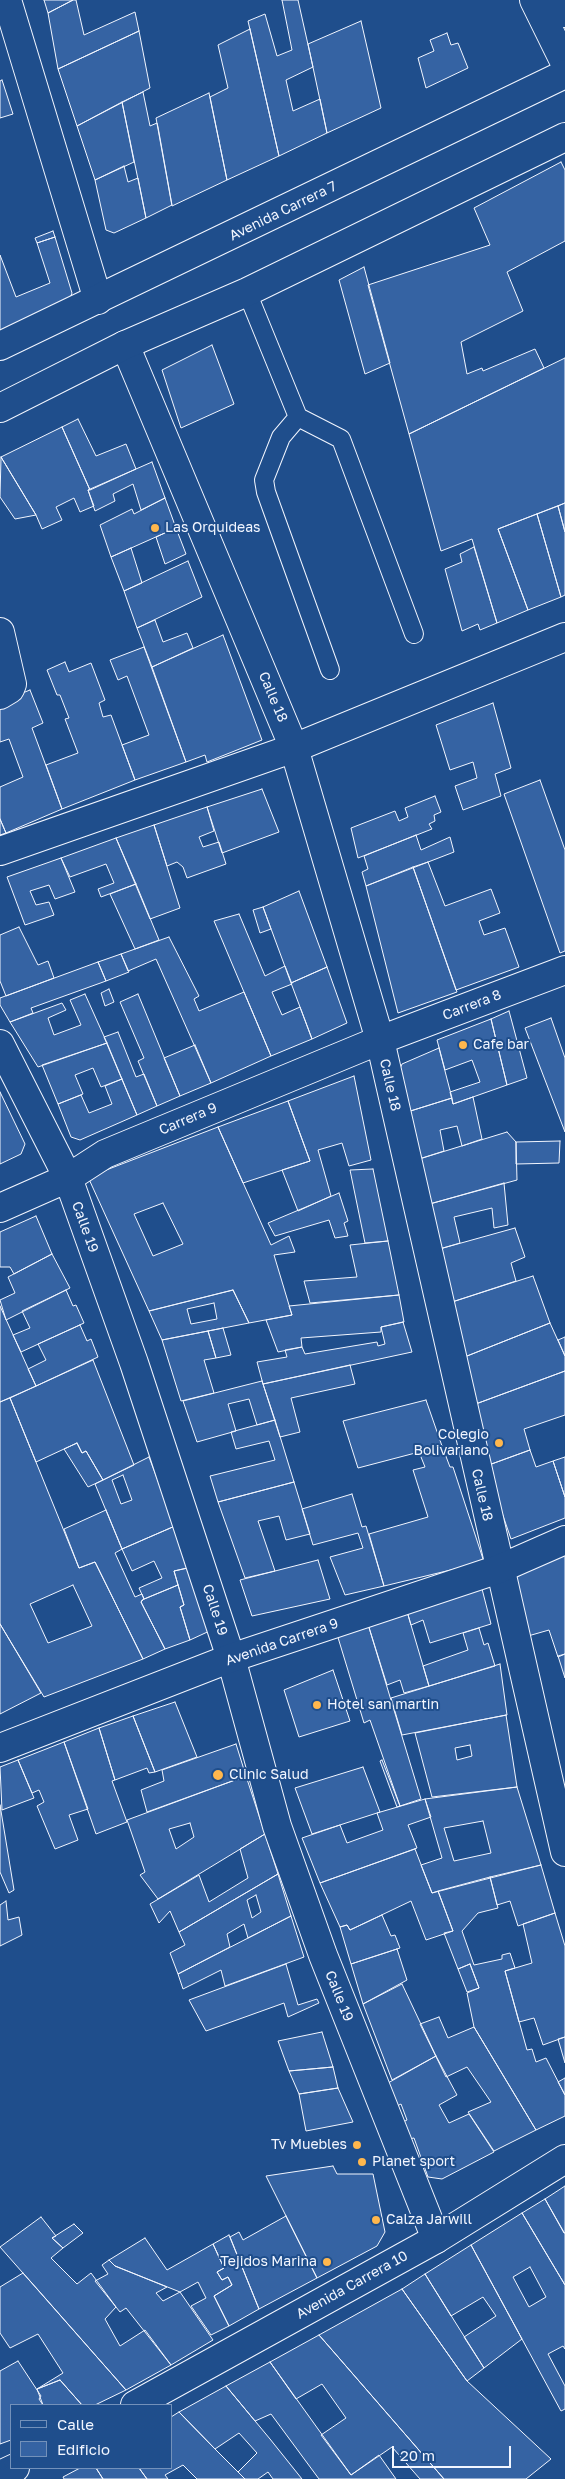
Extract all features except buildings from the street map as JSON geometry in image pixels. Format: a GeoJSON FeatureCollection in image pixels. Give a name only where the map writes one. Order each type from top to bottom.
{"type":"FeatureCollection","features":[{"type":"Feature","properties":{"kind":"street"},"geometry":{"type":"LineString","coordinates":[[7,0],[98,300]]}},
{"type":"Feature","properties":{"kind":"street"},"geometry":{"type":"LineString","coordinates":[[534,0],[565,63]]}},
{"type":"Feature","properties":{"kind":"street"},"geometry":{"type":"LineString","coordinates":[[559,0],[565,13]]}},
{"type":"Feature","properties":{"kind":"street","name":"Avenida Carrera 7"},"geometry":{"type":"LineString","coordinates":[[0,346],[565,74]]}},
{"type":"Feature","properties":{"kind":"street"},"geometry":{"type":"LineString","coordinates":[[0,408],[125,345],[247,292],[565,137]]}},
{"type":"Feature","properties":{"kind":"street","name":"Calle 18"},"geometry":{"type":"LineString","coordinates":[[125,345],[294,748],[380,1040],[565,1852]]}},
{"type":"Feature","properties":{"kind":"street"},"geometry":{"type":"LineString","coordinates":[[0,632],[12,684],[10,688],[0,694]]}},
{"type":"Feature","properties":{"kind":"street"},"geometry":{"type":"LineString","coordinates":[[0,851],[294,748],[565,637]]}},
{"type":"Feature","properties":{"kind":"street","name":"Carrera 8"},"geometry":{"type":"LineString","coordinates":[[380,1040],[565,970]]}},
{"type":"Feature","properties":{"kind":"street","name":"Carrera 9"},"geometry":{"type":"LineString","coordinates":[[0,1208],[68,1178],[105,1154],[380,1040]]}},
{"type":"Feature","properties":{"kind":"street","name":"Calle 19"},"geometry":{"type":"LineString","coordinates":[[0,1044],[68,1178],[134,1363],[231,1658],[277,1826],[316,1936],[436,2239]]}},
{"type":"Feature","properties":{"kind":"street","name":"Avenida Carrera 9"},"geometry":{"type":"LineString","coordinates":[[0,1748],[231,1658],[499,1569],[565,1540]]}},
{"type":"Feature","properties":{"kind":"street","name":"Avenida Carrera 10"},"geometry":{"type":"LineString","coordinates":[[137,2404],[436,2239],[565,2159]]}},
{"type":"Feature","properties":{"kind":"street"},"geometry":{"type":"LineString","coordinates":[[0,2475],[13,2469]]}},
{"type":"Feature","properties":{"kind":"lane"},"geometry":{"type":"LineString","coordinates":[[247,292],[298,417],[341,439],[414,634]]}},
{"type":"Feature","properties":{"kind":"lane"},"geometry":{"type":"LineString","coordinates":[[298,417],[281,437],[264,480],[266,492],[330,670]]}},
{"type":"Feature","properties":{"kind":"place","name":"Las Orquideas"},"geometry":{"type":"Point","coordinates":[155,528]}},
{"type":"Feature","properties":{"kind":"place","name":"Cafe bar"},"geometry":{"type":"Point","coordinates":[463,1045]}},
{"type":"Feature","properties":{"kind":"place","name":"Colegio Bolivariano"},"geometry":{"type":"Point","coordinates":[499,1443]}},
{"type":"Feature","properties":{"kind":"place","name":"Hotel san martin"},"geometry":{"type":"Point","coordinates":[317,1705]}},
{"type":"Feature","properties":{"kind":"place","name":"Clinic Salud"},"geometry":{"type":"Point","coordinates":[218,1775]}},
{"type":"Feature","properties":{"kind":"place","name":"Tv Muebles"},"geometry":{"type":"Point","coordinates":[357,2145]}},
{"type":"Feature","properties":{"kind":"place","name":"Planet sport"},"geometry":{"type":"Point","coordinates":[362,2162]}},
{"type":"Feature","properties":{"kind":"place","name":"Calza Jarwill"},"geometry":{"type":"Point","coordinates":[376,2220]}},
{"type":"Feature","properties":{"kind":"place","name":"Tejidos Marina"},"geometry":{"type":"Point","coordinates":[327,2262]}}]}
